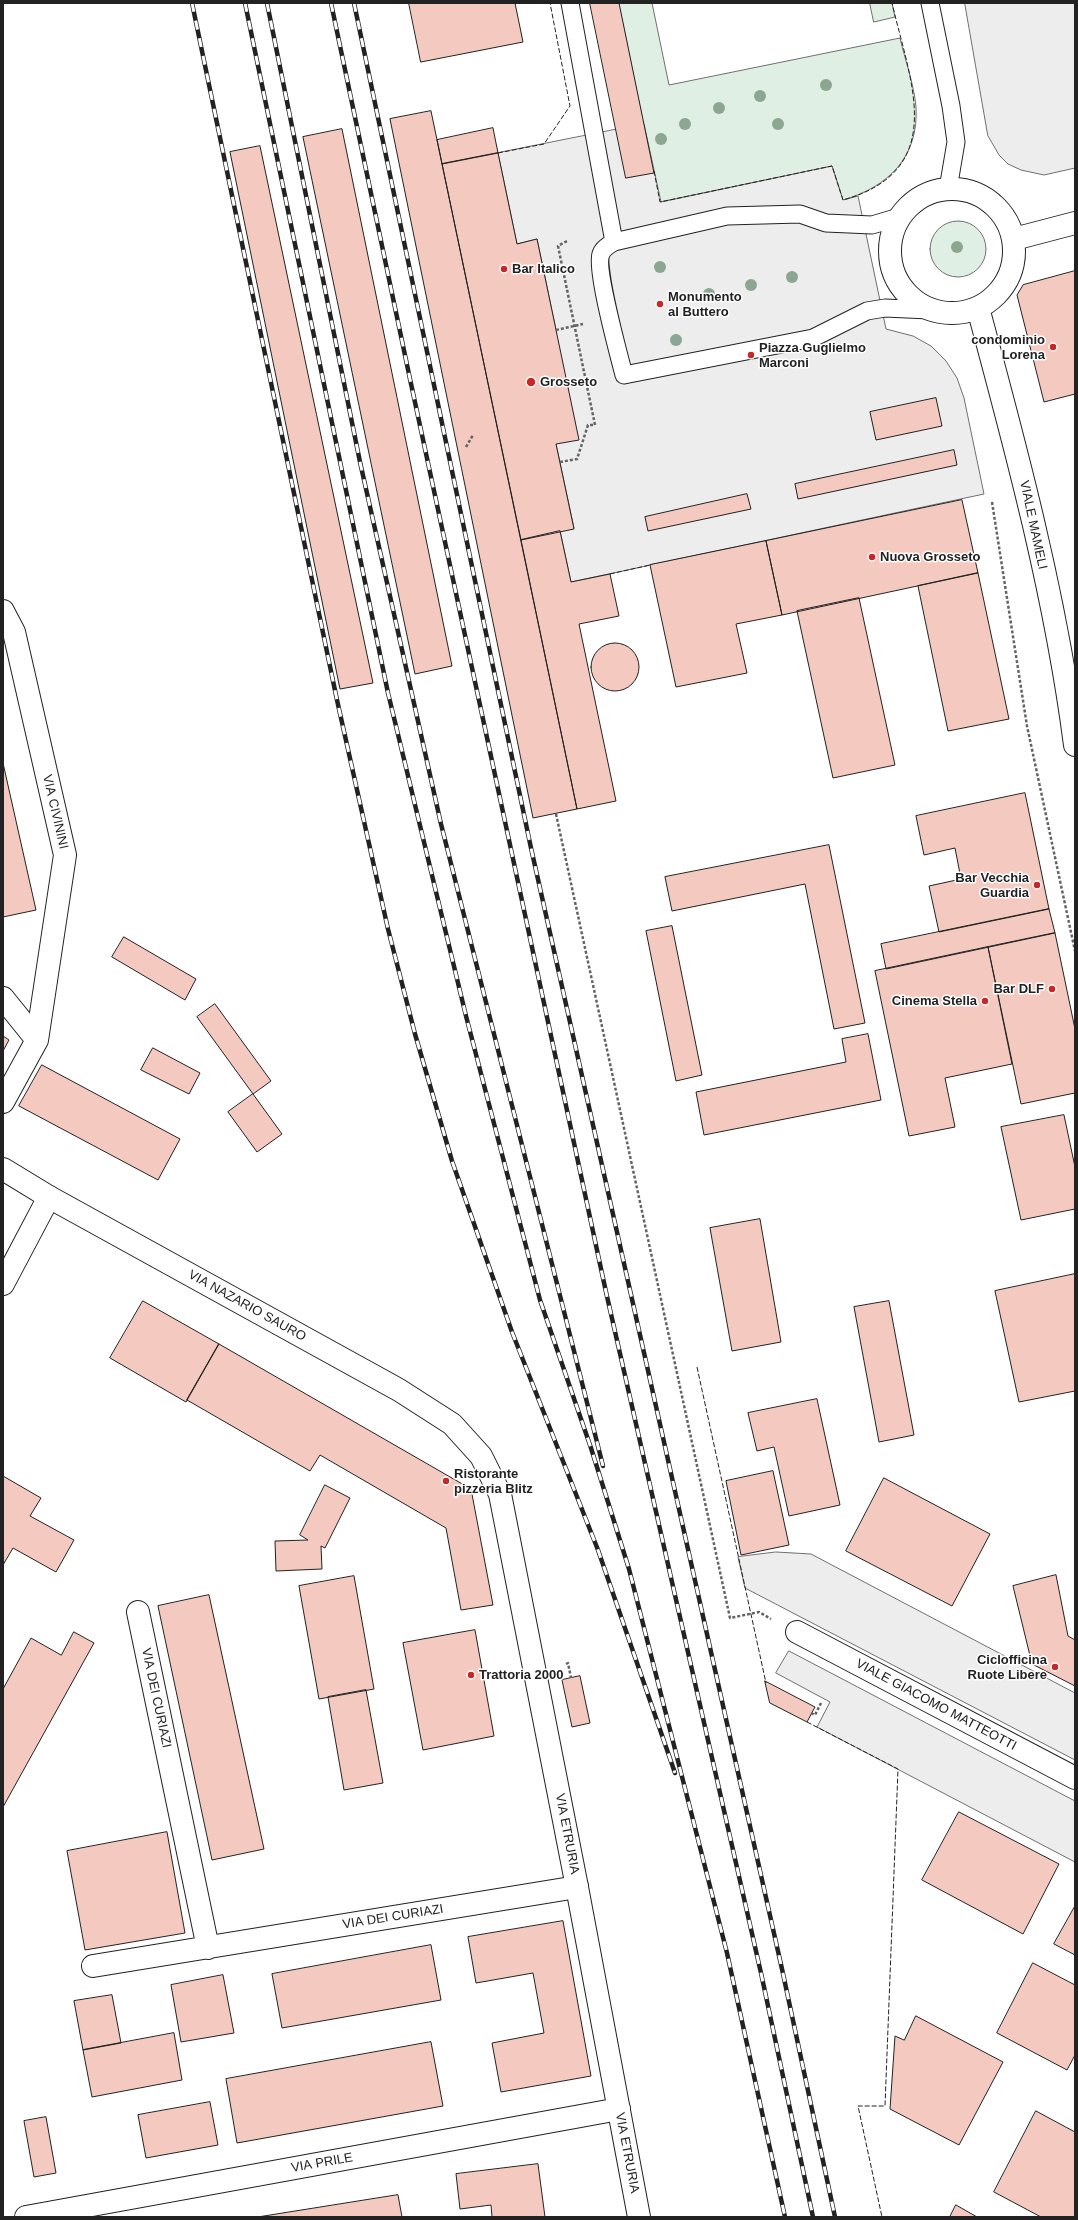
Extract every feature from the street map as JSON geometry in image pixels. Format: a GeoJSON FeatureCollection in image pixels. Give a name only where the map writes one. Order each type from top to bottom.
{"type":"FeatureCollection","features":[{"type":"Feature","properties":{"kind":"street"},"geometry":{"type":"LineString","coordinates":[[948,189],[966,190],[982,197],[997,207],[1007,222],[1014,239],[1014,260],[1008,280],[996,297],[978,308],[954,314],[929,310],[915,302],[903,291],[894,278],[890,263],[889,246],[892,231],[900,217],[920,197],[948,189]]}},
{"type":"Feature","properties":{"kind":"street"},"geometry":{"type":"LineString","coordinates":[[1014,239],[1075,223]]}},
{"type":"Feature","properties":{"kind":"street","name":"VIALE MAMELI"},"geometry":{"type":"LineString","coordinates":[[978,308],[1019,460],[1071,684],[1075,745]]}},
{"type":"Feature","properties":{"kind":"street","name":"VIA CIVININI"},"geometry":{"type":"LineString","coordinates":[[3,611],[14,632],[65,855],[37,1040],[3,1102]]}},
{"type":"Feature","properties":{"kind":"street"},"geometry":{"type":"LineString","coordinates":[[3,998],[37,1040]]}},
{"type":"Feature","properties":{"kind":"street","name":"VIA NAZARIO SAURO"},"geometry":{"type":"LineString","coordinates":[[3,1169],[49,1197],[399,1390],[452,1424],[481,1456]]}},
{"type":"Feature","properties":{"kind":"street"},"geometry":{"type":"LineString","coordinates":[[3,1284],[49,1197]]}},
{"type":"Feature","properties":{"kind":"street","name":"VIA ETRURIA"},"geometry":{"type":"LineString","coordinates":[[481,1456],[500,1494],[577,1887],[639,2217]]}},
{"type":"Feature","properties":{"kind":"street","name":"VIA DEI CURIAZI"},"geometry":{"type":"LineString","coordinates":[[138,1612],[208,1948]]}},
{"type":"Feature","properties":{"kind":"street","name":"VIALE GIACOMO MATTEOTTI"},"geometry":{"type":"LineString","coordinates":[[797,1632],[1075,1778]]}},
{"type":"Feature","properties":{"kind":"street","name":"VIA DEI CURIAZI"},"geometry":{"type":"LineString","coordinates":[[93,1966],[577,1887]]}},
{"type":"Feature","properties":{"kind":"street","name":"VIA PRILE"},"geometry":{"type":"LineString","coordinates":[[26,2217],[619,2109]]}},
{"type":"Feature","properties":{"kind":"lane"},"geometry":{"type":"LineString","coordinates":[[570,3],[614,242]]}},
{"type":"Feature","properties":{"kind":"lane"},"geometry":{"type":"LineString","coordinates":[[930,3],[951,106],[956,142],[948,189]]}},
{"type":"Feature","properties":{"kind":"lane"},"geometry":{"type":"LineString","coordinates":[[900,217],[872,225],[826,223],[794,214],[727,216],[614,242],[604,248],[599,260],[605,294],[624,375],[813,338],[867,310],[885,308],[929,310]]}},
{"type":"Feature","properties":{"kind":"path"},"geometry":{"type":"LineString","coordinates":[[560,462],[577,459],[588,425],[595,426],[558,246],[567,241]]}},
{"type":"Feature","properties":{"kind":"path"},"geometry":{"type":"LineString","coordinates":[[466,447],[473,435]]}},
{"type":"Feature","properties":{"kind":"path"},"geometry":{"type":"LineString","coordinates":[[992,502],[1027,726],[1075,952]]}},
{"type":"Feature","properties":{"kind":"path"},"geometry":{"type":"LineString","coordinates":[[556,814],[730,1618],[750,1614]]}},
{"type":"Feature","properties":{"kind":"path"},"geometry":{"type":"LineString","coordinates":[[811,1713],[815,1715],[821,1703]]}},
{"type":"Feature","properties":{"kind":"green space"},"geometry":{"type":"Polygon","coordinates":[[[619,3],[652,3],[669,85],[900,38],[916,107],[916,125],[912,141],[906,155],[898,167],[887,178],[874,187],[843,200],[832,166],[660,202],[619,3]]]}},
{"type":"Feature","properties":{"kind":"green space"},"geometry":{"type":"Polygon","coordinates":[[[870,3],[892,3],[895,17],[874,22],[870,3]]]}},
{"type":"Feature","properties":{"kind":"green space"},"geometry":{"type":"Polygon","coordinates":[[[958,221],[969,223],[978,229],[984,238],[986,249],[984,260],[978,269],[969,275],[958,277],[947,275],[938,269],[932,260],[930,249],[932,238],[938,229],[947,223],[958,221]]]}},
{"type":"Feature","properties":{"kind":"shaded area"},"geometry":{"type":"Polygon","coordinates":[[[965,3],[1075,3],[1075,168],[1044,175],[1021,170],[1008,164],[999,155],[988,136],[965,3]]]}},
{"type":"Feature","properties":{"kind":"shaded area","name":"Piazza Guglielmo Marconi"},"geometry":{"type":"Polygon","coordinates":[[[644,124],[661,202],[832,166],[843,200],[858,196],[886,329],[913,336],[931,346],[946,361],[957,378],[964,398],[984,494],[571,582],[560,531],[574,528],[556,444],[556,330],[537,239],[517,244],[498,153],[644,124]]]}},
{"type":"Feature","properties":{"kind":"shaded area"},"geometry":{"type":"Polygon","coordinates":[[[776,1552],[811,1554],[1075,1693],[1075,1760],[745,1588],[738,1557],[776,1552]]]}},
{"type":"Feature","properties":{"kind":"shaded area"},"geometry":{"type":"Polygon","coordinates":[[[789,1651],[1075,1801],[1075,1862],[817,1727],[830,1702],[776,1673],[789,1651]]]}},
{"type":"Feature","properties":{"kind":"building"},"geometry":{"type":"Polygon","coordinates":[[[409,3],[515,3],[523,42],[421,62],[409,3]]]}},
{"type":"Feature","properties":{"kind":"building"},"geometry":{"type":"Polygon","coordinates":[[[590,3],[619,3],[654,173],[626,178],[590,3]]]}},
{"type":"Feature","properties":{"kind":"building"},"geometry":{"type":"Polygon","coordinates":[[[431,111],[577,809],[533,818],[390,119],[431,111]]]}},
{"type":"Feature","properties":{"kind":"building"},"geometry":{"type":"Polygon","coordinates":[[[493,128],[498,153],[442,164],[437,140],[493,128]]]}},
{"type":"Feature","properties":{"kind":"building"},"geometry":{"type":"Polygon","coordinates":[[[342,129],[452,666],[415,674],[303,137],[342,129]]]}},
{"type":"Feature","properties":{"kind":"building"},"geometry":{"type":"Polygon","coordinates":[[[260,146],[373,683],[340,689],[230,152],[260,146]]]}},
{"type":"Feature","properties":{"kind":"building","name":"Grosseto"},"geometry":{"type":"Polygon","coordinates":[[[498,153],[517,244],[537,239],[579,440],[556,444],[574,529],[521,540],[442,164],[498,153]]]}},
{"type":"Feature","properties":{"kind":"building","name":"condominio Lorena"},"geometry":{"type":"Polygon","coordinates":[[[1075,271],[1075,394],[1044,402],[1017,295],[1023,285],[1075,271]]]}},
{"type":"Feature","properties":{"kind":"building"},"geometry":{"type":"Polygon","coordinates":[[[936,398],[942,426],[876,440],[870,412],[936,398]]]}},
{"type":"Feature","properties":{"kind":"building"},"geometry":{"type":"Polygon","coordinates":[[[954,450],[957,465],[798,499],[795,484],[954,450]]]}},
{"type":"Feature","properties":{"kind":"building"},"geometry":{"type":"Polygon","coordinates":[[[747,494],[751,509],[648,531],[645,517],[747,494]]]}},
{"type":"Feature","properties":{"kind":"building","name":"Nuova Grosseto"},"geometry":{"type":"Polygon","coordinates":[[[962,500],[978,573],[782,615],[766,541],[962,500]]]}},
{"type":"Feature","properties":{"kind":"building"},"geometry":{"type":"Polygon","coordinates":[[[560,531],[571,582],[610,574],[619,616],[579,624],[616,801],[577,809],[521,540],[560,531]]]}},
{"type":"Feature","properties":{"kind":"building"},"geometry":{"type":"Polygon","coordinates":[[[766,541],[782,615],[736,624],[747,673],[676,687],[650,565],[766,541]]]}},
{"type":"Feature","properties":{"kind":"building"},"geometry":{"type":"Polygon","coordinates":[[[978,573],[1009,719],[948,731],[918,586],[978,573]]]}},
{"type":"Feature","properties":{"kind":"building"},"geometry":{"type":"Polygon","coordinates":[[[859,598],[895,765],[833,778],[797,611],[859,598]]]}},
{"type":"Feature","properties":{"kind":"building"},"geometry":{"type":"Polygon","coordinates":[[[610,643],[620,643],[632,650],[639,662],[639,672],[632,684],[620,691],[610,691],[602,687],[595,680],[591,672],[591,662],[595,654],[602,647],[610,643]]]}},
{"type":"Feature","properties":{"kind":"building"},"geometry":{"type":"Polygon","coordinates":[[[3,763],[36,910],[3,917],[3,763]]]}},
{"type":"Feature","properties":{"kind":"building"},"geometry":{"type":"Polygon","coordinates":[[[1025,793],[1049,909],[939,932],[929,886],[961,879],[955,848],[924,855],[916,816],[1025,793]]]}},
{"type":"Feature","properties":{"kind":"building"},"geometry":{"type":"Polygon","coordinates":[[[829,845],[865,1023],[834,1029],[805,884],[672,911],[665,877],[829,845]]]}},
{"type":"Feature","properties":{"kind":"building"},"geometry":{"type":"Polygon","coordinates":[[[1049,909],[1055,933],[886,969],[881,944],[1049,909]]]}},
{"type":"Feature","properties":{"kind":"building"},"geometry":{"type":"Polygon","coordinates":[[[672,926],[702,1075],[676,1081],[646,931],[672,926]]]}},
{"type":"Feature","properties":{"kind":"building"},"geometry":{"type":"Polygon","coordinates":[[[1055,933],[1075,1029],[1075,1093],[1021,1104],[988,947],[1055,933]]]}},
{"type":"Feature","properties":{"kind":"building"},"geometry":{"type":"Polygon","coordinates":[[[124,937],[196,979],[185,1000],[112,957],[124,937]]]}},
{"type":"Feature","properties":{"kind":"building"},"geometry":{"type":"Polygon","coordinates":[[[988,947],[1012,1064],[945,1078],[955,1127],[909,1136],[875,971],[988,947]]]}},
{"type":"Feature","properties":{"kind":"building"},"geometry":{"type":"Polygon","coordinates":[[[215,1004],[271,1081],[253,1094],[197,1017],[215,1004]]]}},
{"type":"Feature","properties":{"kind":"building"},"geometry":{"type":"Polygon","coordinates":[[[868,1034],[881,1100],[704,1135],[696,1092],[846,1062],[842,1039],[868,1034]]]}},
{"type":"Feature","properties":{"kind":"building"},"geometry":{"type":"Polygon","coordinates":[[[3,1036],[9,1040],[3,1051],[3,1036]]]}},
{"type":"Feature","properties":{"kind":"building"},"geometry":{"type":"Polygon","coordinates":[[[153,1048],[200,1073],[189,1094],[141,1070],[153,1048]]]}},
{"type":"Feature","properties":{"kind":"building"},"geometry":{"type":"Polygon","coordinates":[[[42,1065],[180,1139],[158,1180],[19,1106],[42,1065]]]}},
{"type":"Feature","properties":{"kind":"building"},"geometry":{"type":"Polygon","coordinates":[[[253,1094],[282,1134],[257,1152],[228,1112],[253,1094]]]}},
{"type":"Feature","properties":{"kind":"building"},"geometry":{"type":"Polygon","coordinates":[[[1064,1115],[1075,1167],[1075,1209],[1021,1220],[1001,1127],[1064,1115]]]}},
{"type":"Feature","properties":{"kind":"building"},"geometry":{"type":"Polygon","coordinates":[[[760,1219],[781,1342],[732,1351],[710,1228],[760,1219]]]}},
{"type":"Feature","properties":{"kind":"building"},"geometry":{"type":"Polygon","coordinates":[[[1075,1274],[1075,1391],[1019,1402],[995,1291],[1075,1274]]]}},
{"type":"Feature","properties":{"kind":"building"},"geometry":{"type":"Polygon","coordinates":[[[143,1301],[219,1344],[186,1402],[110,1358],[143,1301]]]}},
{"type":"Feature","properties":{"kind":"building"},"geometry":{"type":"Polygon","coordinates":[[[889,1301],[914,1435],[879,1442],[854,1307],[889,1301]]]}},
{"type":"Feature","properties":{"kind":"building"},"geometry":{"type":"Polygon","coordinates":[[[219,1344],[471,1489],[493,1605],[461,1610],[446,1528],[320,1455],[310,1471],[187,1400],[219,1344]]]}},
{"type":"Feature","properties":{"kind":"building"},"geometry":{"type":"Polygon","coordinates":[[[817,1399],[840,1505],[789,1516],[774,1447],[757,1451],[748,1413],[817,1399]]]}},
{"type":"Feature","properties":{"kind":"building"},"geometry":{"type":"Polygon","coordinates":[[[773,1471],[789,1545],[741,1555],[726,1481],[773,1471]]]}},
{"type":"Feature","properties":{"kind":"building"},"geometry":{"type":"Polygon","coordinates":[[[3,1476],[41,1498],[30,1516],[74,1540],[56,1572],[13,1548],[3,1565],[3,1476]]]}},
{"type":"Feature","properties":{"kind":"building"},"geometry":{"type":"Polygon","coordinates":[[[884,1478],[990,1534],[952,1606],[846,1551],[884,1478]]]}},
{"type":"Feature","properties":{"kind":"building"},"geometry":{"type":"Polygon","coordinates":[[[325,1485],[350,1498],[325,1548],[321,1546],[322,1569],[276,1571],[275,1541],[308,1540],[300,1535],[325,1485]]]}},
{"type":"Feature","properties":{"kind":"building"},"geometry":{"type":"Polygon","coordinates":[[[1056,1575],[1068,1636],[1075,1640],[1075,1686],[1032,1664],[1013,1586],[1056,1575]]]}},
{"type":"Feature","properties":{"kind":"building"},"geometry":{"type":"Polygon","coordinates":[[[354,1576],[374,1689],[319,1699],[299,1586],[354,1576]]]}},
{"type":"Feature","properties":{"kind":"building"},"geometry":{"type":"Polygon","coordinates":[[[209,1595],[264,1849],[212,1860],[158,1606],[209,1595]]]}},
{"type":"Feature","properties":{"kind":"building"},"geometry":{"type":"Polygon","coordinates":[[[475,1630],[494,1736],[423,1750],[403,1643],[475,1630]]]}},
{"type":"Feature","properties":{"kind":"building"},"geometry":{"type":"Polygon","coordinates":[[[74,1632],[94,1643],[3,1807],[3,1689],[31,1638],[61,1655],[74,1632]]]}},
{"type":"Feature","properties":{"kind":"building"},"geometry":{"type":"Polygon","coordinates":[[[580,1676],[590,1723],[572,1727],[562,1680],[580,1676]]]}},
{"type":"Feature","properties":{"kind":"building"},"geometry":{"type":"Polygon","coordinates":[[[765,1681],[815,1707],[807,1722],[770,1703],[765,1681]]]}},
{"type":"Feature","properties":{"kind":"building"},"geometry":{"type":"Polygon","coordinates":[[[366,1690],[383,1783],[344,1790],[328,1697],[366,1690]]]}},
{"type":"Feature","properties":{"kind":"building"},"geometry":{"type":"Polygon","coordinates":[[[959,1812],[1059,1864],[1023,1934],[922,1880],[959,1812]]]}},
{"type":"Feature","properties":{"kind":"building"},"geometry":{"type":"Polygon","coordinates":[[[167,1832],[185,1933],[85,1950],[67,1851],[167,1832]]]}},
{"type":"Feature","properties":{"kind":"building"},"geometry":{"type":"Polygon","coordinates":[[[1075,1906],[1075,1955],[1054,1944],[1075,1906]]]}},
{"type":"Feature","properties":{"kind":"building"},"geometry":{"type":"Polygon","coordinates":[[[563,1921],[591,2076],[501,2092],[492,2043],[544,2033],[533,1973],[476,1983],[468,1937],[563,1921]]]}},
{"type":"Feature","properties":{"kind":"building"},"geometry":{"type":"Polygon","coordinates":[[[431,1945],[441,2000],[282,2028],[272,1974],[431,1945]]]}},
{"type":"Feature","properties":{"kind":"building"},"geometry":{"type":"Polygon","coordinates":[[[1033,1963],[1075,1985],[1075,2055],[1067,2070],[997,2033],[1033,1963]]]}},
{"type":"Feature","properties":{"kind":"building"},"geometry":{"type":"Polygon","coordinates":[[[223,1975],[234,2033],[181,2042],[171,1985],[223,1975]]]}},
{"type":"Feature","properties":{"kind":"building"},"geometry":{"type":"Polygon","coordinates":[[[112,1995],[121,2043],[83,2050],[74,2001],[112,1995]]]}},
{"type":"Feature","properties":{"kind":"building"},"geometry":{"type":"Polygon","coordinates":[[[916,2016],[1003,2062],[959,2145],[890,2109],[895,2036],[904,2040],[916,2016]]]}},
{"type":"Feature","properties":{"kind":"building"},"geometry":{"type":"Polygon","coordinates":[[[174,2033],[182,2080],[92,2097],[83,2050],[174,2033]]]}},
{"type":"Feature","properties":{"kind":"building"},"geometry":{"type":"Polygon","coordinates":[[[431,2042],[443,2106],[237,2143],[226,2079],[431,2042]]]}},
{"type":"Feature","properties":{"kind":"building"},"geometry":{"type":"Polygon","coordinates":[[[210,2102],[218,2145],[146,2158],[138,2115],[210,2102]]]}},
{"type":"Feature","properties":{"kind":"building"},"geometry":{"type":"Polygon","coordinates":[[[1036,2111],[1075,2132],[1075,2217],[1041,2217],[994,2192],[1036,2111]]]}},
{"type":"Feature","properties":{"kind":"building"},"geometry":{"type":"Polygon","coordinates":[[[46,2117],[56,2173],[34,2177],[24,2121],[46,2117]]]}},
{"type":"Feature","properties":{"kind":"building"},"geometry":{"type":"Polygon","coordinates":[[[538,2164],[545,2217],[492,2217],[491,2205],[460,2209],[456,2174],[538,2164]]]}},
{"type":"Feature","properties":{"kind":"building"},"geometry":{"type":"Polygon","coordinates":[[[398,2195],[402,2217],[258,2217],[398,2195]]]}},
{"type":"Feature","properties":{"kind":"building"},"geometry":{"type":"Polygon","coordinates":[[[956,2205],[977,2217],[950,2217],[956,2205]]]}},
{"type":"Feature","properties":{"kind":"railway"},"geometry":{"type":"LineString","coordinates":[[192,3],[337,700],[388,929],[415,1034],[452,1161],[512,1332],[598,1550],[675,1773]]}},
{"type":"Feature","properties":{"kind":"railway"},"geometry":{"type":"LineString","coordinates":[[245,3],[388,693],[466,1016],[540,1300],[591,1448],[629,1569],[727,1953],[785,2217]]}},
{"type":"Feature","properties":{"kind":"railway"},"geometry":{"type":"LineString","coordinates":[[267,3],[360,462],[441,824],[603,1466]]}},
{"type":"Feature","properties":{"kind":"railway"},"geometry":{"type":"LineString","coordinates":[[331,3],[606,1292],[761,1973],[813,2217]]}},
{"type":"Feature","properties":{"kind":"railway"},"geometry":{"type":"LineString","coordinates":[[354,3],[531,848],[782,1969],[835,2217]]}},
{"type":"Feature","properties":{"kind":"fence"},"geometry":{"type":"LineString","coordinates":[[498,153],[544,144],[570,106],[550,3]]}},
{"type":"Feature","properties":{"kind":"fence"},"geometry":{"type":"LineString","coordinates":[[654,171],[660,202],[832,166],[843,200],[877,186],[898,168],[910,145],[914,120],[913,92],[892,3]]}},
{"type":"Feature","properties":{"kind":"fence"},"geometry":{"type":"LineString","coordinates":[[610,574],[650,565]]}},
{"type":"Feature","properties":{"kind":"fence"},"geometry":{"type":"LineString","coordinates":[[697,1367],[766,1683]]}},
{"type":"Feature","properties":{"kind":"fence"},"geometry":{"type":"LineString","coordinates":[[807,1722],[898,1769],[885,2106],[858,2106],[882,2217]]}},
{"type":"Feature","properties":{"kind":"place","name":"Bar Italico"},"geometry":{"type":"Point","coordinates":[504,269]}},
{"type":"Feature","properties":{"kind":"place","name":"Monumento al Buttero"},"geometry":{"type":"Point","coordinates":[660,304]}},
{"type":"Feature","properties":{"kind":"place","name":"condominio Lorena"},"geometry":{"type":"Point","coordinates":[1053,347]}},
{"type":"Feature","properties":{"kind":"place","name":"Piazza Guglielmo Marconi"},"geometry":{"type":"Point","coordinates":[751,355]}},
{"type":"Feature","properties":{"kind":"place","name":"Grosseto"},"geometry":{"type":"Point","coordinates":[531,382]}},
{"type":"Feature","properties":{"kind":"place","name":"Nuova Grosseto"},"geometry":{"type":"Point","coordinates":[872,557]}},
{"type":"Feature","properties":{"kind":"place","name":"Bar Vecchia Guardia"},"geometry":{"type":"Point","coordinates":[1037,885]}},
{"type":"Feature","properties":{"kind":"place","name":"Bar DLF"},"geometry":{"type":"Point","coordinates":[1052,989]}},
{"type":"Feature","properties":{"kind":"place","name":"Cinema Stella"},"geometry":{"type":"Point","coordinates":[985,1001]}},
{"type":"Feature","properties":{"kind":"place","name":"Ristorante pizzeria Blitz"},"geometry":{"type":"Point","coordinates":[446,1481]}},
{"type":"Feature","properties":{"kind":"place","name":"Ciclofficina Ruote Libere"},"geometry":{"type":"Point","coordinates":[1055,1667]}},
{"type":"Feature","properties":{"kind":"place","name":"Trattoria 2000"},"geometry":{"type":"Point","coordinates":[471,1675]}}]}
